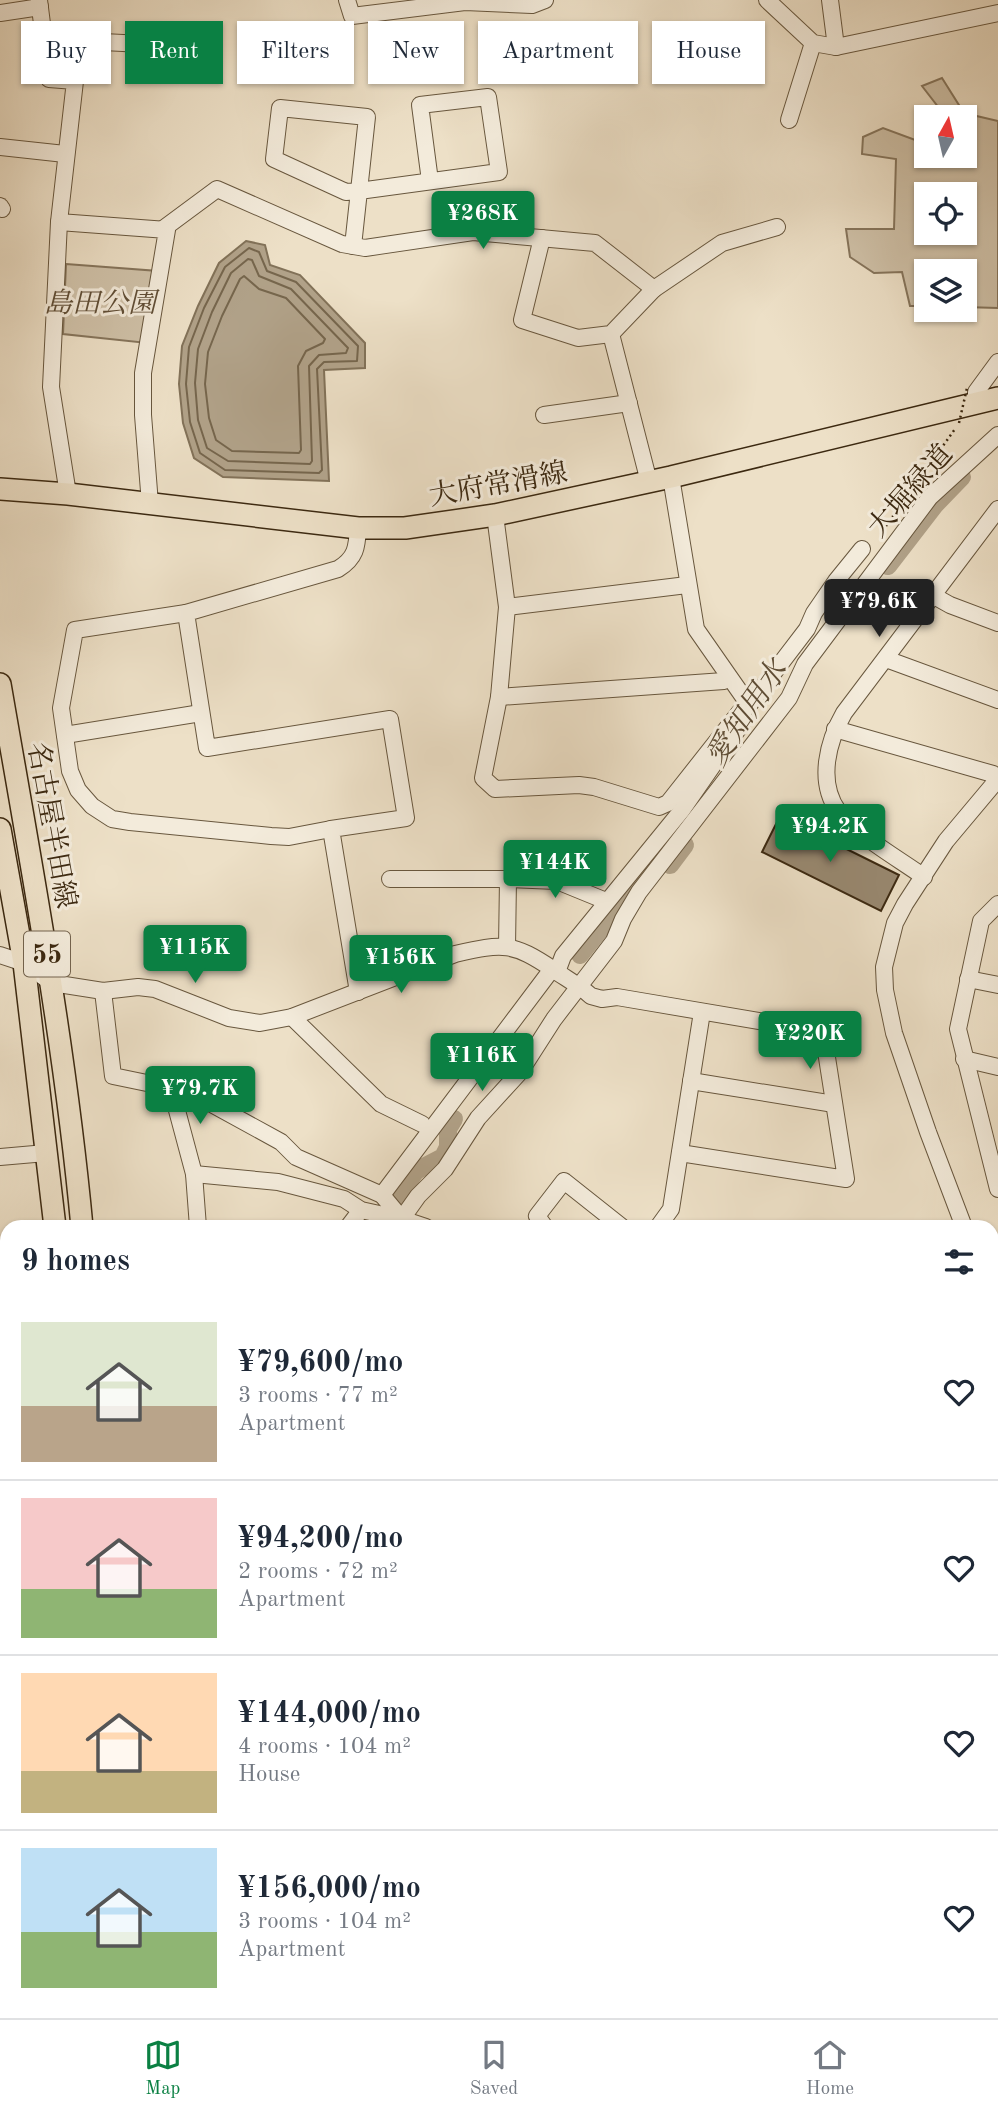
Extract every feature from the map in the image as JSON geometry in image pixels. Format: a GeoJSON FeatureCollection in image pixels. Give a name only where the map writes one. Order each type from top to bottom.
{"type":"FeatureCollection","features":[{"type":"Feature","properties":{"kind":"main road","name":"大府常滑線"},"geometry":{"type":"LineString","coordinates":[[0,489],[68,494],[358,528],[405,528],[495,515],[671,477],[972,396],[998,398]]}},
{"type":"Feature","properties":{"kind":"main road","name":"名古屋半田線"},"geometry":{"type":"LineString","coordinates":[[0,684],[51,983],[75,1152],[81,1220]]}},
{"type":"Feature","properties":{"kind":"main road","name":"名古屋半田線"},"geometry":{"type":"LineString","coordinates":[[0,829],[24,962],[54,1220]]}},
{"type":"Feature","properties":{"kind":"street"},"geometry":{"type":"LineString","coordinates":[[347,0],[352,16],[464,1],[532,5],[545,0]]}},
{"type":"Feature","properties":{"kind":"street"},"geometry":{"type":"LineString","coordinates":[[767,0],[813,43],[836,47],[998,13]]}},
{"type":"Feature","properties":{"kind":"street"},"geometry":{"type":"LineString","coordinates":[[830,0],[836,47]]}},
{"type":"Feature","properties":{"kind":"street"},"geometry":{"type":"LineString","coordinates":[[0,13],[39,3],[41,21]]}},
{"type":"Feature","properties":{"kind":"street"},"geometry":{"type":"LineString","coordinates":[[789,120],[813,43]]}},
{"type":"Feature","properties":{"kind":"street"},"geometry":{"type":"LineString","coordinates":[[68,494],[51,387],[59,222],[75,84]]}},
{"type":"Feature","properties":{"kind":"street"},"geometry":{"type":"LineString","coordinates":[[353,246],[359,191],[367,117],[280,108],[274,159],[346,192],[359,191],[499,172],[488,97],[420,105],[430,181]]}},
{"type":"Feature","properties":{"kind":"street"},"geometry":{"type":"LineString","coordinates":[[0,147],[65,154]]}},
{"type":"Feature","properties":{"kind":"street"},"geometry":{"type":"LineString","coordinates":[[163,229],[217,189],[342,244],[365,248],[473,232],[595,243],[654,289]]}},
{"type":"Feature","properties":{"kind":"street"},"geometry":{"type":"LineString","coordinates":[[59,222],[167,230],[142,373],[150,504]]}},
{"type":"Feature","properties":{"kind":"street"},"geometry":{"type":"LineString","coordinates":[[542,238],[522,320],[578,338],[611,334],[654,289],[722,243],[777,228]]}},
{"type":"Feature","properties":{"kind":"street"},"geometry":{"type":"LineString","coordinates":[[611,334],[649,482]]}},
{"type":"Feature","properties":{"kind":"street"},"geometry":{"type":"LineString","coordinates":[[972,396],[998,362]]}},
{"type":"Feature","properties":{"kind":"street"},"geometry":{"type":"LineString","coordinates":[[544,415],[629,403]]}},
{"type":"Feature","properties":{"kind":"street","name":"大堀緑道"},"geometry":{"type":"LineString","coordinates":[[401,1220],[418,1196],[445,1169],[478,1118],[520,1072],[554,1019],[614,941],[623,919],[642,888],[789,698],[805,664],[930,497],[998,435]]}},
{"type":"Feature","properties":{"kind":"street"},"geometry":{"type":"LineString","coordinates":[[382,1195],[555,971],[563,956],[682,810],[745,719],[744,709],[729,678],[696,629],[671,477]]}},
{"type":"Feature","properties":{"kind":"street"},"geometry":{"type":"LineString","coordinates":[[924,877],[859,831],[839,812],[827,773],[829,744],[844,713],[998,509]]}},
{"type":"Feature","properties":{"kind":"street"},"geometry":{"type":"LineString","coordinates":[[495,515],[507,607],[499,697],[483,778],[495,789],[579,785],[594,787],[659,807],[668,803],[807,629],[814,613],[862,549]]}},
{"type":"Feature","properties":{"kind":"street"},"geometry":{"type":"LineString","coordinates":[[186,613],[207,748],[390,719],[406,818],[289,837],[130,822],[112,819],[92,806],[78,790],[70,771],[61,708],[75,630],[186,613],[338,569],[349,562],[357,545],[358,528]]}},
{"type":"Feature","properties":{"kind":"street"},"geometry":{"type":"LineString","coordinates":[[507,607],[687,585]]}},
{"type":"Feature","properties":{"kind":"street"},"geometry":{"type":"LineString","coordinates":[[934,596],[950,605],[998,622]]}},
{"type":"Feature","properties":{"kind":"street"},"geometry":{"type":"LineString","coordinates":[[886,659],[998,700]]}},
{"type":"Feature","properties":{"kind":"street"},"geometry":{"type":"LineString","coordinates":[[499,697],[724,681],[729,678]]}},
{"type":"Feature","properties":{"kind":"street"},"geometry":{"type":"LineString","coordinates":[[65,735],[201,713]]}},
{"type":"Feature","properties":{"kind":"street"},"geometry":{"type":"LineString","coordinates":[[835,729],[946,759],[993,774],[998,779],[946,841],[895,923],[884,967],[885,990],[894,1033],[961,1220]]}},
{"type":"Feature","properties":{"kind":"street"},"geometry":{"type":"LineString","coordinates":[[331,829],[358,992]]}},
{"type":"Feature","properties":{"kind":"street"},"geometry":{"type":"LineString","coordinates":[[390,879],[557,881],[606,901]]}},
{"type":"Feature","properties":{"kind":"street"},"geometry":{"type":"LineString","coordinates":[[507,947],[508,879]]}},
{"type":"Feature","properties":{"kind":"street"},"geometry":{"type":"LineString","coordinates":[[998,904],[982,921],[958,1029],[964,1059],[993,1153],[998,1189]]}},
{"type":"Feature","properties":{"kind":"street"},"geometry":{"type":"LineString","coordinates":[[0,955],[24,962],[51,983],[103,991],[138,987],[155,989],[229,1018],[260,1023],[292,1017],[455,954],[483,948],[507,947],[523,950],[580,986],[591,996],[603,999],[617,997],[822,1032],[846,1179],[680,1153]]}},
{"type":"Feature","properties":{"kind":"street"},"geometry":{"type":"LineString","coordinates":[[968,979],[998,985]]}},
{"type":"Feature","properties":{"kind":"street"},"geometry":{"type":"LineString","coordinates":[[103,991],[113,1076],[171,1088],[199,1097],[281,1142],[296,1157],[382,1195],[397,1220]]}},
{"type":"Feature","properties":{"kind":"street"},"geometry":{"type":"LineString","coordinates":[[663,1220],[671,1209],[702,1012]]}},
{"type":"Feature","properties":{"kind":"street"},"geometry":{"type":"LineString","coordinates":[[292,1017],[381,1104],[422,1124]]}},
{"type":"Feature","properties":{"kind":"street"},"geometry":{"type":"LineString","coordinates":[[964,1059],[998,1067]]}},
{"type":"Feature","properties":{"kind":"street"},"geometry":{"type":"LineString","coordinates":[[691,1080],[834,1104]]}},
{"type":"Feature","properties":{"kind":"street"},"geometry":{"type":"LineString","coordinates":[[171,1088],[194,1174],[197,1220]]}},
{"type":"Feature","properties":{"kind":"street"},"geometry":{"type":"LineString","coordinates":[[0,1157],[46,1153]]}},
{"type":"Feature","properties":{"kind":"street"},"geometry":{"type":"LineString","coordinates":[[194,1174],[278,1182],[344,1199],[361,1210],[390,1220]]}},
{"type":"Feature","properties":{"kind":"street"},"geometry":{"type":"LineString","coordinates":[[540,1220],[537,1216],[564,1181],[613,1220]]}},
{"type":"Feature","properties":{"kind":"street"},"geometry":{"type":"LineString","coordinates":[[353,1220],[361,1210]]}},
{"type":"Feature","properties":{"kind":"path"},"geometry":{"type":"LineString","coordinates":[[885,529],[959,423],[972,396]]}},
{"type":"Feature","properties":{"kind":"green space"},"geometry":{"type":"Polygon","coordinates":[[[942,78],[959,105],[937,105],[922,86],[942,78]]]}},
{"type":"Feature","properties":{"kind":"green space"},"geometry":{"type":"Polygon","coordinates":[[[977,116],[998,121],[998,308],[977,307],[977,259],[914,259],[914,306],[910,306],[902,272],[874,273],[850,257],[846,229],[894,229],[896,159],[862,154],[863,137],[883,128],[914,140],[914,168],[977,168],[977,116]]]}},
{"type":"Feature","properties":{"kind":"green space","name":"島田公園"},"geometry":{"type":"Polygon","coordinates":[[[66,264],[158,271],[147,343],[63,334],[66,264]]]}},
{"type":"Feature","properties":{"kind":"water"},"geometry":{"type":"Polygon","coordinates":[[[246,241],[265,245],[270,265],[300,275],[365,343],[365,368],[324,370],[329,481],[223,477],[194,458],[183,423],[179,384],[182,346],[219,263],[246,241]]]}},
{"type":"Feature","properties":{"kind":"building"},"geometry":{"type":"Polygon","coordinates":[[[780,816],[899,875],[881,911],[762,852],[780,816]]]}},
{"type":"Feature","properties":{"kind":"waterway","name":"愛知用水"},"geometry":{"type":"LineString","coordinates":[[888,566],[935,505],[962,477]]}},
{"type":"Feature","properties":{"kind":"waterway","name":"愛知用水"},"geometry":{"type":"LineString","coordinates":[[580,955],[658,857],[670,865],[685,845]]}},
{"type":"Feature","properties":{"kind":"waterway","name":"愛知用水"},"geometry":{"type":"LineString","coordinates":[[398,1196],[416,1171],[443,1157],[448,1147],[448,1129],[454,1119]]}}]}
